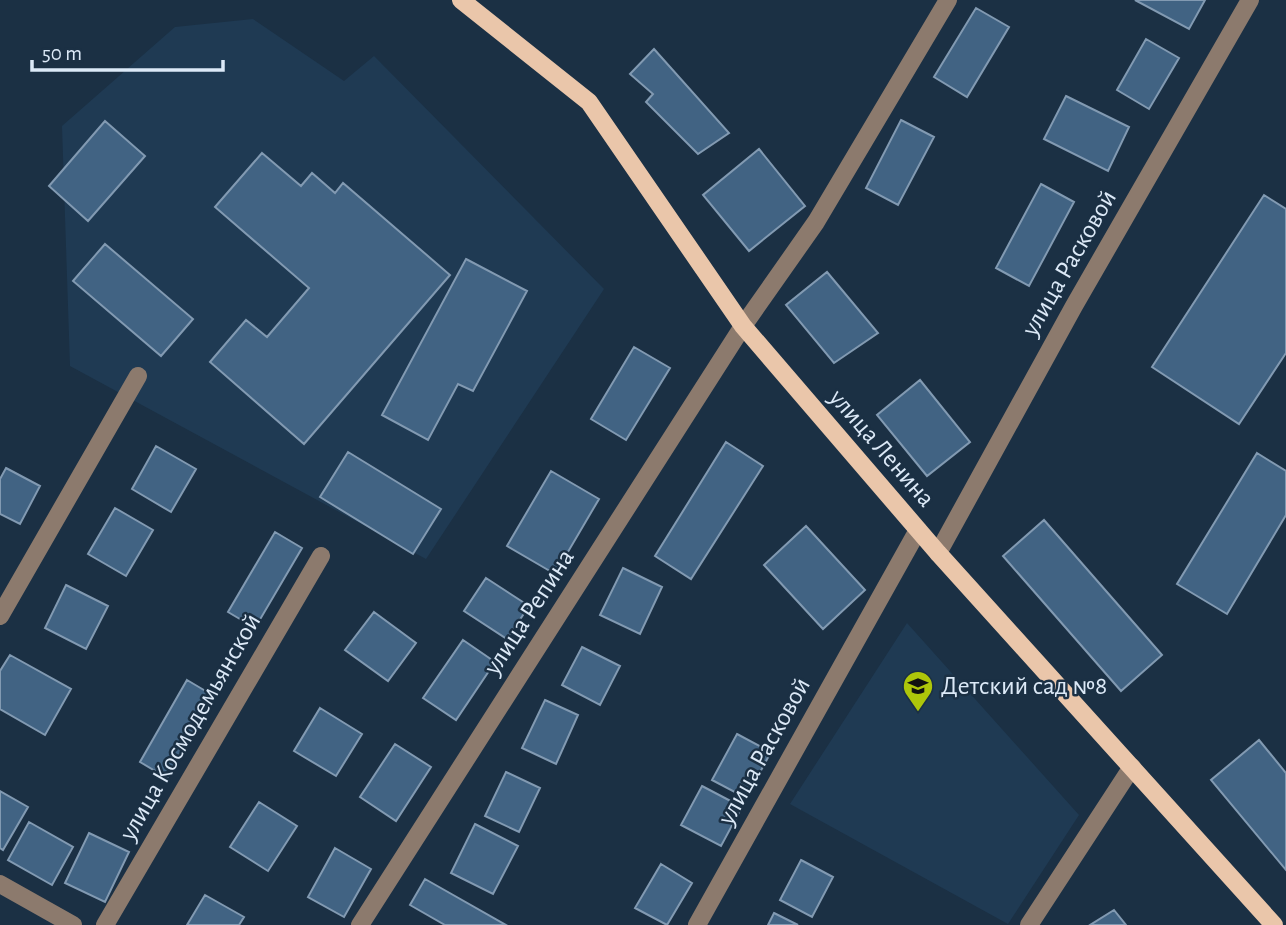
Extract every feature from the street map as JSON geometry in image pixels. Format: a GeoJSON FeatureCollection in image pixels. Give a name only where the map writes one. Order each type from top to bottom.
{"type":"FeatureCollection","features":[{"type":"Feature","properties":{"kind":"main road","name":"улица Ленина"},"geometry":{"type":"LineString","coordinates":[[461,0],[589,102],[743,326],[938,553],[1274,925]]}},
{"type":"Feature","properties":{"kind":"street","name":"улица Репина"},"geometry":{"type":"LineString","coordinates":[[360,925],[743,326],[816,222],[948,0]]}},
{"type":"Feature","properties":{"kind":"street","name":"улица Расковой"},"geometry":{"type":"LineString","coordinates":[[938,553],[1074,306],[1250,0]]}},
{"type":"Feature","properties":{"kind":"street"},"geometry":{"type":"LineString","coordinates":[[0,616],[138,376]]}},
{"type":"Feature","properties":{"kind":"street","name":"улица Расковой"},"geometry":{"type":"LineString","coordinates":[[697,925],[918,530]]}},
{"type":"Feature","properties":{"kind":"street","name":"улица Космодемьянской"},"geometry":{"type":"LineString","coordinates":[[105,925],[321,556]]}},
{"type":"Feature","properties":{"kind":"street"},"geometry":{"type":"LineString","coordinates":[[1029,925],[1132,767]]}},
{"type":"Feature","properties":{"kind":"street"},"geometry":{"type":"LineString","coordinates":[[0,884],[73,925]]}},
{"type":"Feature","properties":{"kind":"shaded area"},"geometry":{"type":"Polygon","coordinates":[[[253,19],[344,81],[374,56],[604,289],[426,559],[70,366],[62,126],[175,27],[253,19]]]}},
{"type":"Feature","properties":{"kind":"shaded area","name":"Детский сад №8"},"geometry":{"type":"Polygon","coordinates":[[[907,623],[1079,815],[1008,924],[790,804],[907,623]]]}},
{"type":"Feature","properties":{"kind":"building"},"geometry":{"type":"Polygon","coordinates":[[[1135,0],[1205,0],[1189,29],[1135,0]]]}},
{"type":"Feature","properties":{"kind":"building"},"geometry":{"type":"Polygon","coordinates":[[[976,8],[1009,27],[967,97],[934,77],[976,8]]]}},
{"type":"Feature","properties":{"kind":"building"},"geometry":{"type":"Polygon","coordinates":[[[1146,39],[1179,58],[1149,109],[1117,90],[1146,39]]]}},
{"type":"Feature","properties":{"kind":"building"},"geometry":{"type":"Polygon","coordinates":[[[654,49],[729,133],[698,154],[646,102],[653,94],[630,74],[654,49]]]}},
{"type":"Feature","properties":{"kind":"building"},"geometry":{"type":"Polygon","coordinates":[[[1066,96],[1129,127],[1108,171],[1044,139],[1066,96]]]}},
{"type":"Feature","properties":{"kind":"building"},"geometry":{"type":"Polygon","coordinates":[[[901,120],[934,137],[898,205],[866,188],[901,120]]]}},
{"type":"Feature","properties":{"kind":"building"},"geometry":{"type":"Polygon","coordinates":[[[105,121],[145,156],[88,221],[49,186],[105,121]]]}},
{"type":"Feature","properties":{"kind":"building"},"geometry":{"type":"Polygon","coordinates":[[[759,149],[805,206],[749,251],[703,195],[759,149]]]}},
{"type":"Feature","properties":{"kind":"building"},"geometry":{"type":"Polygon","coordinates":[[[262,153],[301,186],[312,173],[335,193],[343,183],[450,275],[304,444],[210,362],[246,320],[267,337],[309,288],[215,207],[262,153]]]}},
{"type":"Feature","properties":{"kind":"building"},"geometry":{"type":"Polygon","coordinates":[[[1041,184],[1074,202],[1029,286],[996,268],[1041,184]]]}},
{"type":"Feature","properties":{"kind":"building"},"geometry":{"type":"Polygon","coordinates":[[[1264,195],[1286,209],[1286,353],[1239,424],[1152,367],[1264,195]]]}},
{"type":"Feature","properties":{"kind":"building"},"geometry":{"type":"Polygon","coordinates":[[[105,244],[193,319],[161,356],[73,281],[105,244]]]}},
{"type":"Feature","properties":{"kind":"building"},"geometry":{"type":"Polygon","coordinates":[[[466,259],[527,291],[473,391],[458,384],[428,440],[382,415],[466,259]]]}},
{"type":"Feature","properties":{"kind":"building"},"geometry":{"type":"Polygon","coordinates":[[[827,272],[878,333],[834,363],[786,305],[827,272]]]}},
{"type":"Feature","properties":{"kind":"building"},"geometry":{"type":"Polygon","coordinates":[[[634,347],[670,368],[626,440],[591,419],[634,347]]]}},
{"type":"Feature","properties":{"kind":"building"},"geometry":{"type":"Polygon","coordinates":[[[920,380],[970,442],[927,476],[877,415],[920,380]]]}},
{"type":"Feature","properties":{"kind":"building"},"geometry":{"type":"Polygon","coordinates":[[[726,442],[763,466],[691,579],[655,556],[726,442]]]}},
{"type":"Feature","properties":{"kind":"building"},"geometry":{"type":"Polygon","coordinates":[[[156,446],[196,469],[171,512],[132,489],[156,446]]]}},
{"type":"Feature","properties":{"kind":"building"},"geometry":{"type":"Polygon","coordinates":[[[348,452],[441,509],[413,554],[320,497],[348,452]]]}},
{"type":"Feature","properties":{"kind":"building"},"geometry":{"type":"Polygon","coordinates":[[[1257,453],[1286,471],[1286,515],[1227,614],[1177,584],[1257,453]]]}},
{"type":"Feature","properties":{"kind":"building"},"geometry":{"type":"Polygon","coordinates":[[[6,468],[40,486],[20,524],[0,514],[0,479],[6,468]]]}},
{"type":"Feature","properties":{"kind":"building"},"geometry":{"type":"Polygon","coordinates":[[[551,471],[599,499],[555,574],[507,546],[551,471]]]}},
{"type":"Feature","properties":{"kind":"building"},"geometry":{"type":"Polygon","coordinates":[[[115,508],[153,530],[126,576],[88,554],[115,508]]]}},
{"type":"Feature","properties":{"kind":"building"},"geometry":{"type":"Polygon","coordinates":[[[1044,520],[1162,655],[1121,691],[1003,556],[1044,520]]]}},
{"type":"Feature","properties":{"kind":"building"},"geometry":{"type":"Polygon","coordinates":[[[806,526],[865,590],[823,629],[764,565],[806,526]]]}},
{"type":"Feature","properties":{"kind":"building"},"geometry":{"type":"Polygon","coordinates":[[[275,532],[302,548],[255,628],[228,612],[275,532]]]}},
{"type":"Feature","properties":{"kind":"building"},"geometry":{"type":"Polygon","coordinates":[[[623,568],[662,587],[640,634],[600,615],[623,568]]]}},
{"type":"Feature","properties":{"kind":"building"},"geometry":{"type":"Polygon","coordinates":[[[486,578],[529,606],[507,639],[464,611],[486,578]]]}},
{"type":"Feature","properties":{"kind":"building"},"geometry":{"type":"Polygon","coordinates":[[[66,585],[108,606],[86,649],[45,628],[66,585]]]}},
{"type":"Feature","properties":{"kind":"building"},"geometry":{"type":"Polygon","coordinates":[[[374,612],[416,643],[388,681],[345,650],[374,612]]]}},
{"type":"Feature","properties":{"kind":"building"},"geometry":{"type":"Polygon","coordinates":[[[463,640],[495,662],[456,720],[423,698],[463,640]]]}},
{"type":"Feature","properties":{"kind":"building"},"geometry":{"type":"Polygon","coordinates":[[[582,647],[620,666],[600,705],[562,685],[582,647]]]}},
{"type":"Feature","properties":{"kind":"building"},"geometry":{"type":"Polygon","coordinates":[[[10,655],[71,689],[45,735],[0,709],[0,671],[10,655]]]}},
{"type":"Feature","properties":{"kind":"building"},"geometry":{"type":"Polygon","coordinates":[[[187,680],[214,696],[167,778],[140,762],[187,680]]]}},
{"type":"Feature","properties":{"kind":"building"},"geometry":{"type":"Polygon","coordinates":[[[545,700],[578,715],[556,764],[522,748],[545,700]]]}},
{"type":"Feature","properties":{"kind":"building"},"geometry":{"type":"Polygon","coordinates":[[[320,708],[362,734],[336,776],[294,751],[320,708]]]}},
{"type":"Feature","properties":{"kind":"building"},"geometry":{"type":"Polygon","coordinates":[[[737,734],[771,752],[746,798],[712,780],[737,734]]]}},
{"type":"Feature","properties":{"kind":"building"},"geometry":{"type":"Polygon","coordinates":[[[1259,740],[1286,773],[1286,870],[1211,780],[1259,740]]]}},
{"type":"Feature","properties":{"kind":"building"},"geometry":{"type":"Polygon","coordinates":[[[395,744],[431,767],[396,821],[360,797],[395,744]]]}},
{"type":"Feature","properties":{"kind":"building"},"geometry":{"type":"Polygon","coordinates":[[[506,772],[540,788],[519,832],[485,816],[506,772]]]}},
{"type":"Feature","properties":{"kind":"building"},"geometry":{"type":"Polygon","coordinates":[[[702,786],[742,807],[721,846],[681,825],[702,786]]]}},
{"type":"Feature","properties":{"kind":"building"},"geometry":{"type":"Polygon","coordinates":[[[0,791],[28,807],[3,850],[0,848],[0,791]]]}},
{"type":"Feature","properties":{"kind":"building"},"geometry":{"type":"Polygon","coordinates":[[[259,802],[297,826],[268,871],[230,847],[259,802]]]}},
{"type":"Feature","properties":{"kind":"building"},"geometry":{"type":"Polygon","coordinates":[[[29,822],[73,847],[52,885],[8,860],[29,822]]]}},
{"type":"Feature","properties":{"kind":"building"},"geometry":{"type":"Polygon","coordinates":[[[475,824],[518,846],[493,894],[451,873],[475,824]]]}},
{"type":"Feature","properties":{"kind":"building"},"geometry":{"type":"Polygon","coordinates":[[[89,833],[129,852],[105,902],[65,883],[89,833]]]}},
{"type":"Feature","properties":{"kind":"building"},"geometry":{"type":"Polygon","coordinates":[[[335,848],[371,869],[344,917],[308,897],[335,848]]]}},
{"type":"Feature","properties":{"kind":"building"},"geometry":{"type":"Polygon","coordinates":[[[801,860],[833,877],[812,917],[780,900],[801,860]]]}},
{"type":"Feature","properties":{"kind":"building"},"geometry":{"type":"Polygon","coordinates":[[[661,864],[692,883],[667,925],[635,908],[661,864]]]}},
{"type":"Feature","properties":{"kind":"building"},"geometry":{"type":"Polygon","coordinates":[[[425,879],[506,925],[445,925],[410,905],[425,879]]]}},
{"type":"Feature","properties":{"kind":"building"},"geometry":{"type":"Polygon","coordinates":[[[205,895],[244,917],[239,925],[187,925],[205,895]]]}},
{"type":"Feature","properties":{"kind":"building"},"geometry":{"type":"Polygon","coordinates":[[[1114,910],[1126,925],[1090,925],[1114,910]]]}},
{"type":"Feature","properties":{"kind":"building"},"geometry":{"type":"Polygon","coordinates":[[[774,913],[798,925],[768,925],[774,913]]]}},
{"type":"Feature","properties":{"kind":"place","name":"Детский сад №8"},"geometry":{"type":"Point","coordinates":[918,713]}}]}
